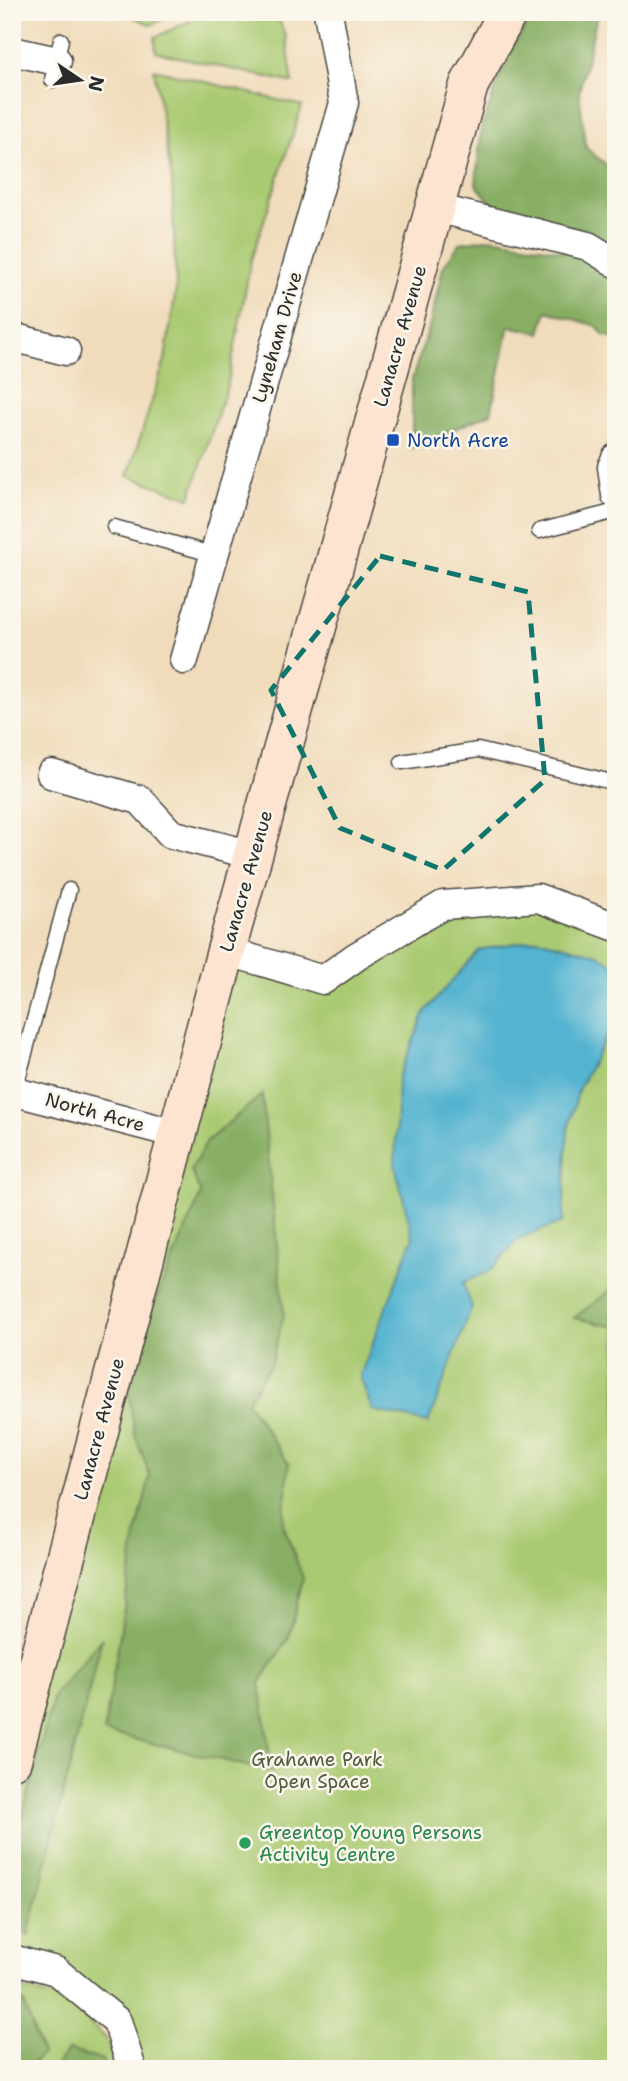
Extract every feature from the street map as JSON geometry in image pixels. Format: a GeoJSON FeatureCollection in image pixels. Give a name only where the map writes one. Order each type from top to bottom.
{"type":"FeatureCollection","features":[{"type":"Feature","properties":{"kind":"street","name":"Lyneham Drive"},"geometry":{"type":"LineString","coordinates":[[184,660],[344,103],[327,12]]}},
{"type":"Feature","properties":{"kind":"street","name":"Lanacre Avenue"},"geometry":{"type":"LineString","coordinates":[[12,1760],[226,951],[469,85],[508,12]]}},
{"type":"Feature","properties":{"kind":"street"},"geometry":{"type":"LineString","coordinates":[[12,51],[57,60]]}},
{"type":"Feature","properties":{"kind":"street"},"geometry":{"type":"LineString","coordinates":[[436,208],[588,246],[616,263]]}},
{"type":"Feature","properties":{"kind":"street"},"geometry":{"type":"LineString","coordinates":[[12,337],[66,351]]}},
{"type":"Feature","properties":{"kind":"street"},"geometry":{"type":"LineString","coordinates":[[616,458],[612,467],[616,495]]}},
{"type":"Feature","properties":{"kind":"street"},"geometry":{"type":"LineString","coordinates":[[51,774],[140,800],[171,834],[253,855]]}},
{"type":"Feature","properties":{"kind":"street"},"geometry":{"type":"LineString","coordinates":[[226,951],[323,980],[357,956],[443,905],[538,898],[616,927]]}},
{"type":"Feature","properties":{"kind":"street","name":"North Acre"},"geometry":{"type":"LineString","coordinates":[[13,1090],[177,1134]]}},
{"type":"Feature","properties":{"kind":"street"},"geometry":{"type":"LineString","coordinates":[[12,1959],[56,1971],[117,2021],[132,2069]]}},
{"type":"Feature","properties":{"kind":"lane"},"geometry":{"type":"LineString","coordinates":[[539,531],[616,511]]}},
{"type":"Feature","properties":{"kind":"lane"},"geometry":{"type":"LineString","coordinates":[[114,527],[215,555]]}},
{"type":"Feature","properties":{"kind":"lane"},"geometry":{"type":"LineString","coordinates":[[402,762],[478,750],[616,783]]}},
{"type":"Feature","properties":{"kind":"lane"},"geometry":{"type":"LineString","coordinates":[[13,1090],[69,890]]}},
{"type":"Feature","properties":{"kind":"highlighted area"},"geometry":{"type":"Polygon","coordinates":[[[380,556],[528,592],[545,780],[443,870],[340,828],[271,690],[380,556]]]}},
{"type":"Feature","properties":{"kind":"green space"},"geometry":{"type":"Polygon","coordinates":[[[123,12],[178,12],[151,25],[123,12]]]}},
{"type":"Feature","properties":{"kind":"green space"},"geometry":{"type":"Polygon","coordinates":[[[210,12],[276,12],[286,37],[293,83],[156,52],[155,37],[210,12]]]}},
{"type":"Feature","properties":{"kind":"green space"},"geometry":{"type":"Polygon","coordinates":[[[535,12],[598,12],[579,92],[586,148],[616,173],[616,249],[586,231],[496,208],[476,185],[481,129],[509,52],[535,12]]]}},
{"type":"Feature","properties":{"kind":"green space"},"geometry":{"type":"Polygon","coordinates":[[[154,69],[302,106],[251,260],[228,383],[190,498],[128,476],[165,360],[176,289],[172,181],[154,69]]]}},
{"type":"Feature","properties":{"kind":"green space"},"geometry":{"type":"Polygon","coordinates":[[[492,238],[579,254],[616,277],[616,339],[603,335],[597,326],[547,311],[540,333],[509,326],[491,413],[412,448],[412,379],[430,324],[443,267],[460,243],[492,238]]]}},
{"type":"Feature","properties":{"kind":"green space","name":"Grahame Park Open Space"},"geometry":{"type":"Polygon","coordinates":[[[538,895],[616,926],[616,2069],[133,2069],[119,2022],[12,1958],[12,1758],[227,954],[322,981],[438,909],[538,895]]]}},
{"type":"Feature","properties":{"kind":"green space"},"geometry":{"type":"Polygon","coordinates":[[[262,1095],[284,1315],[271,1363],[247,1402],[289,1464],[283,1524],[303,1578],[289,1637],[260,1683],[272,1772],[104,1732],[136,1535],[150,1476],[135,1435],[128,1388],[140,1336],[201,1194],[191,1170],[207,1141],[262,1095]]]}},
{"type":"Feature","properties":{"kind":"green space"},"geometry":{"type":"Polygon","coordinates":[[[616,1286],[616,1327],[574,1318],[616,1286]]]}},
{"type":"Feature","properties":{"kind":"green space"},"geometry":{"type":"Polygon","coordinates":[[[102,1638],[28,1936],[12,1916],[12,1857],[54,1695],[102,1638]]]}},
{"type":"Feature","properties":{"kind":"green space"},"geometry":{"type":"Polygon","coordinates":[[[12,1986],[66,2001],[107,2039],[116,2069],[12,2069],[12,1986]]]}},
{"type":"Feature","properties":{"kind":"green space"},"geometry":{"type":"Polygon","coordinates":[[[12,1999],[24,2003],[42,2054],[27,2069],[12,2069],[12,1999]]]}},
{"type":"Feature","properties":{"kind":"green space"},"geometry":{"type":"Polygon","coordinates":[[[69,2050],[103,2061],[105,2069],[53,2069],[69,2050]]]}},
{"type":"Feature","properties":{"kind":"water"},"geometry":{"type":"Polygon","coordinates":[[[538,939],[599,955],[616,966],[616,1018],[579,1088],[568,1130],[563,1222],[520,1238],[490,1271],[463,1283],[472,1307],[428,1423],[372,1410],[360,1376],[413,1238],[395,1165],[398,1078],[425,1012],[479,950],[538,939]]]}},
{"type":"Feature","properties":{"kind":"place","name":"North Acre"},"geometry":{"type":"Point","coordinates":[393,440]}},
{"type":"Feature","properties":{"kind":"place","name":"Greentop Young Persons Activity Centre"},"geometry":{"type":"Point","coordinates":[245,1843]}}]}
